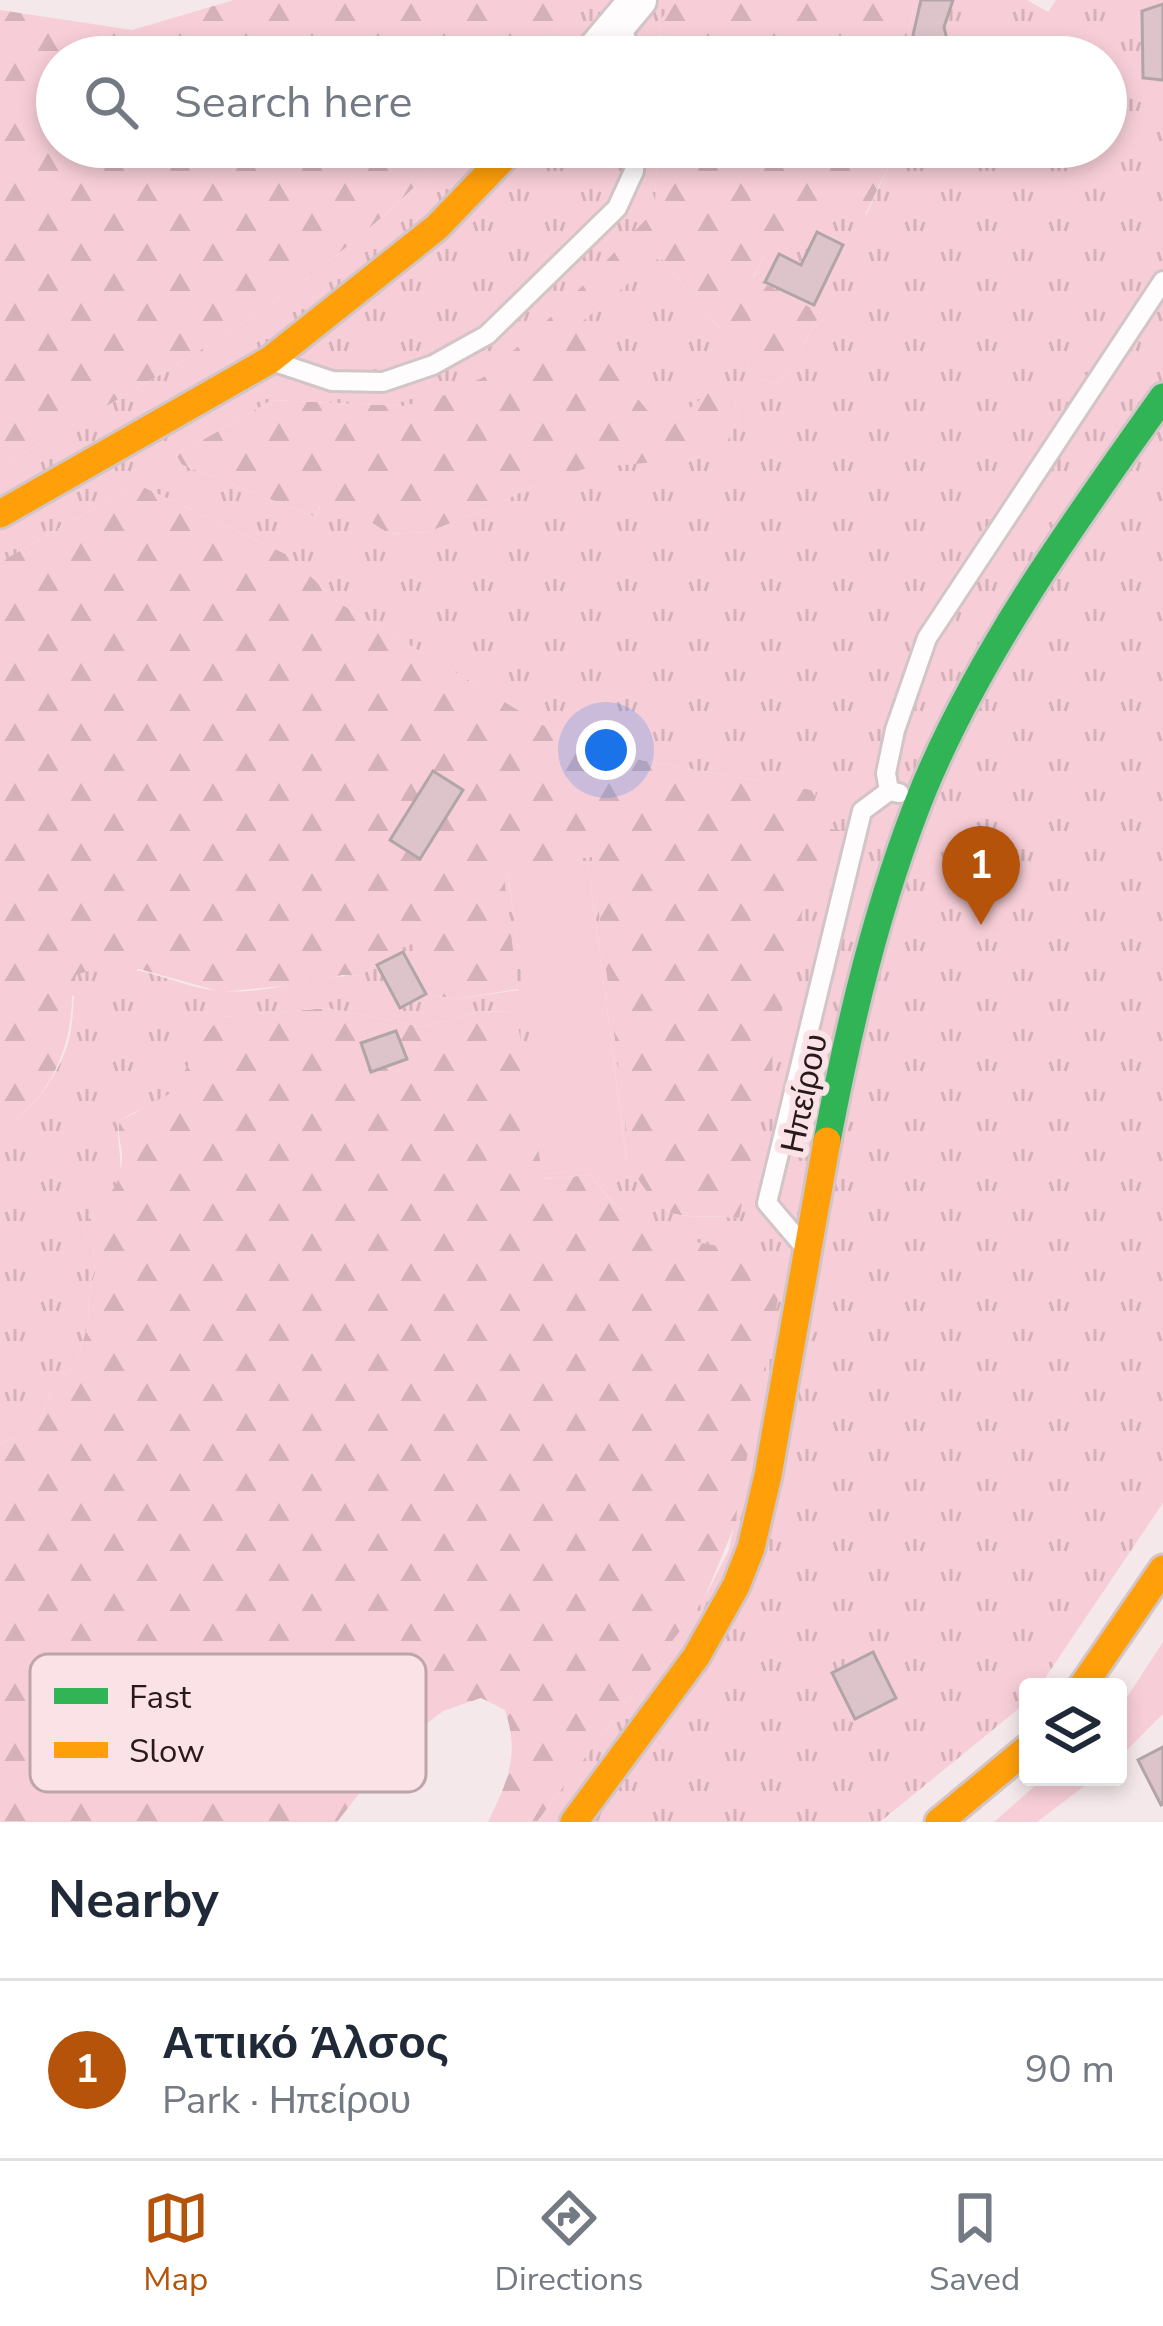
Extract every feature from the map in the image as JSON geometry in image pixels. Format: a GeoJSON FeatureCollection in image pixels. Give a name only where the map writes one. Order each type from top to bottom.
{"type":"FeatureCollection","features":[{"type":"Feature","properties":{"kind":"street"},"geometry":{"type":"LineString","coordinates":[[608,36],[628,12]]}},
{"type":"Feature","properties":{"kind":"street"},"geometry":{"type":"LineString","coordinates":[[0,514],[270,360],[437,226],[494,168]]}},
{"type":"Feature","properties":{"kind":"street","name":"Ηπείρου"},"geometry":{"type":"LineString","coordinates":[[574,1822],[707,1641],[742,1574],[759,1519],[865,976],[921,797],[982,671],[1055,549],[1163,397]]}},
{"type":"Feature","properties":{"kind":"street"},"geometry":{"type":"LineString","coordinates":[[1088,1678],[1163,1569]]}},
{"type":"Feature","properties":{"kind":"street"},"geometry":{"type":"LineString","coordinates":[[939,1822],[1019,1755]]}},
{"type":"Feature","properties":{"kind":"lane"},"geometry":{"type":"LineString","coordinates":[[270,360],[332,381],[383,382],[433,365],[487,335],[617,208],[634,168]]}},
{"type":"Feature","properties":{"kind":"lane"},"geometry":{"type":"LineString","coordinates":[[889,791],[886,773],[895,730],[927,638],[1163,281]]}},
{"type":"Feature","properties":{"kind":"lane"},"geometry":{"type":"LineString","coordinates":[[808,1252],[766,1203],[862,811],[889,791],[921,797]]}},
{"type":"Feature","properties":{"kind":"green space"},"geometry":{"type":"Polygon","coordinates":[[[234,0],[578,0],[548,36],[36,36],[36,168],[432,168],[352,243],[240,325],[0,466],[0,10],[132,30],[234,0]]]}},
{"type":"Feature","properties":{"kind":"green space"},"geometry":{"type":"Polygon","coordinates":[[[578,0],[676,0],[660,20],[660,36],[548,36],[578,0]]]}},
{"type":"Feature","properties":{"kind":"green space"},"geometry":{"type":"Polygon","coordinates":[[[676,0],[915,0],[907,36],[660,36],[660,20],[676,0]]]}},
{"type":"Feature","properties":{"kind":"green space"},"geometry":{"type":"Polygon","coordinates":[[[915,0],[1027,0],[1048,12],[1056,0],[1163,0],[1163,1503],[1045,1678],[1019,1678],[1019,1708],[880,1822],[537,1822],[704,1599],[729,1550],[786,1257],[660,1232],[622,1211],[590,1175],[543,1179],[516,1012],[481,1011],[423,1027],[327,1008],[223,1017],[213,1025],[171,1093],[120,1120],[118,1180],[84,1230],[93,1248],[95,1273],[88,1295],[89,1321],[76,1363],[51,1392],[41,1419],[29,1431],[0,1444],[0,1131],[38,1098],[57,1070],[69,1038],[76,975],[96,969],[132,969],[203,988],[257,990],[362,976],[380,957],[412,944],[431,995],[458,999],[518,990],[503,869],[592,857],[631,1167],[654,1201],[674,1214],[739,1218],[805,900],[833,905],[848,832],[811,825],[816,791],[641,760],[560,735],[336,601],[290,556],[137,484],[0,562],[0,466],[240,325],[352,243],[432,168],[656,168],[655,210],[564,305],[484,377],[438,398],[402,406],[272,400],[176,455],[182,465],[316,517],[321,505],[369,521],[389,534],[428,532],[584,469],[695,458],[727,442],[739,417],[732,392],[721,382],[664,430],[577,326],[660,257],[755,377],[775,383],[786,375],[821,313],[753,278],[774,237],[801,248],[831,194],[866,215],[888,168],[1127,168],[1127,36],[907,36],[915,0]],[[588,862],[508,873],[548,1174],[627,1163],[588,862]]]}},
{"type":"Feature","properties":{"kind":"green space"},"geometry":{"type":"Polygon","coordinates":[[[656,168],[888,168],[865,215],[800,248],[774,238],[753,277],[821,313],[786,375],[775,383],[755,377],[660,257],[578,326],[664,429],[721,382],[732,392],[739,417],[727,443],[695,458],[535,485],[428,532],[389,534],[369,521],[320,506],[316,517],[182,465],[176,455],[272,400],[402,406],[655,210],[656,168]]]}},
{"type":"Feature","properties":{"kind":"green space"},"geometry":{"type":"Polygon","coordinates":[[[137,484],[290,556],[336,601],[560,735],[641,760],[817,791],[849,832],[833,906],[805,901],[740,1218],[674,1214],[654,1201],[630,1167],[592,858],[504,869],[518,989],[458,999],[431,995],[380,957],[362,976],[222,992],[139,969],[72,996],[67,1036],[54,1073],[31,1105],[0,1131],[0,562],[137,484]]]}},
{"type":"Feature","properties":{"kind":"green space"},"geometry":{"type":"Polygon","coordinates":[[[588,862],[627,1164],[547,1174],[508,872],[588,862]]]}},
{"type":"Feature","properties":{"kind":"green space"},"geometry":{"type":"Polygon","coordinates":[[[327,1008],[423,1027],[481,1011],[517,1012],[544,1179],[590,1175],[622,1211],[660,1231],[787,1257],[737,1520],[704,1599],[537,1822],[488,1822],[511,1755],[505,1710],[481,1698],[443,1711],[426,1724],[426,1654],[30,1654],[30,1792],[360,1792],[337,1822],[0,1822],[0,1444],[29,1431],[41,1419],[51,1392],[76,1363],[89,1321],[88,1295],[95,1273],[93,1248],[84,1230],[120,1170],[120,1120],[152,1100],[222,1017],[327,1008]]]}},
{"type":"Feature","properties":{"kind":"green space"},"geometry":{"type":"Polygon","coordinates":[[[1163,1642],[1163,1714],[1127,1750],[1127,1697],[1163,1642]]]}},
{"type":"Feature","properties":{"kind":"green space"},"geometry":{"type":"Polygon","coordinates":[[[1035,1786],[1084,1786],[1037,1822],[994,1822],[1035,1786]]]}},
{"type":"Feature","properties":{"kind":"building"},"geometry":{"type":"Polygon","coordinates":[[[921,0],[953,0],[944,27],[946,36],[913,35],[921,0]]]}},
{"type":"Feature","properties":{"kind":"building"},"geometry":{"type":"Polygon","coordinates":[[[1163,4],[1163,80],[1143,78],[1142,11],[1163,4]]]}},
{"type":"Feature","properties":{"kind":"building"},"geometry":{"type":"Polygon","coordinates":[[[817,232],[843,245],[814,305],[765,282],[779,254],[801,265],[817,232]]]}},
{"type":"Feature","properties":{"kind":"building"},"geometry":{"type":"Polygon","coordinates":[[[433,771],[463,790],[420,859],[390,840],[433,771]]]}},
{"type":"Feature","properties":{"kind":"building"},"geometry":{"type":"Polygon","coordinates":[[[403,952],[426,994],[400,1008],[377,965],[403,952]]]}},
{"type":"Feature","properties":{"kind":"building"},"geometry":{"type":"Polygon","coordinates":[[[396,1031],[407,1059],[371,1072],[361,1043],[396,1031]]]}},
{"type":"Feature","properties":{"kind":"building"},"geometry":{"type":"Polygon","coordinates":[[[873,1652],[896,1698],[855,1719],[832,1673],[873,1652]]]}},
{"type":"Feature","properties":{"kind":"building"},"geometry":{"type":"Polygon","coordinates":[[[1163,1747],[1163,1804],[1161,1805],[1138,1760],[1163,1747]]]}},
{"type":"Feature","properties":{"kind":"traffic: fast"},"geometry":{"type":"LineString","coordinates":[[827,1141],[867,962],[924,788],[1002,635],[1163,397]]}},
{"type":"Feature","properties":{"kind":"traffic: slow"},"geometry":{"type":"LineString","coordinates":[[0,514],[270,360],[437,227],[494,168]]}},
{"type":"Feature","properties":{"kind":"traffic: slow"},"geometry":{"type":"LineString","coordinates":[[574,1822],[696,1657],[736,1586],[751,1548],[827,1141]]}},
{"type":"Feature","properties":{"kind":"traffic: slow"},"geometry":{"type":"LineString","coordinates":[[1088,1678],[1163,1569]]}},
{"type":"Feature","properties":{"kind":"traffic: slow"},"geometry":{"type":"LineString","coordinates":[[939,1822],[1019,1755]]}},
{"type":"Feature","properties":{"kind":"place","name":"Αττικό Άλσος"},"geometry":{"type":"Point","coordinates":[981,925]}}]}
